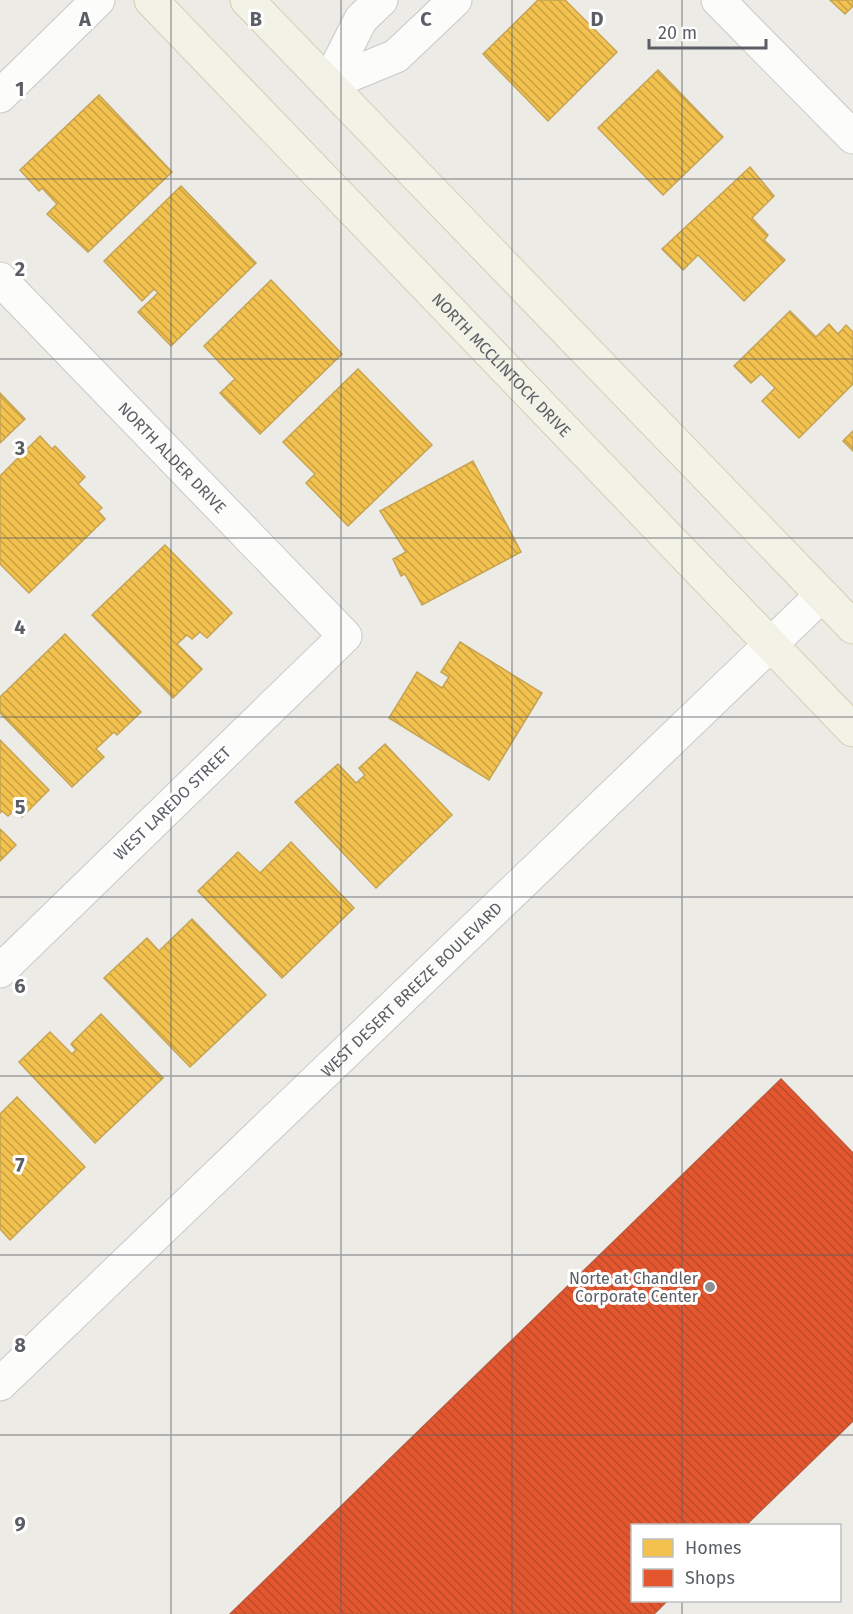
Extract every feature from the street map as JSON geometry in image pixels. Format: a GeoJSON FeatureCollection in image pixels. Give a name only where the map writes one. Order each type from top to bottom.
{"type":"FeatureCollection","features":[{"type":"Feature","properties":{"kind":"main road","name":"NORTH MCCLINTOCK DRIVE"},"geometry":{"type":"LineString","coordinates":[[151,0],[853,730]]}},
{"type":"Feature","properties":{"kind":"main road"},"geometry":{"type":"LineString","coordinates":[[247,0],[853,627]]}},
{"type":"Feature","properties":{"kind":"street"},"geometry":{"type":"LineString","coordinates":[[0,96],[98,0]]}},
{"type":"Feature","properties":{"kind":"street"},"geometry":{"type":"LineString","coordinates":[[328,84],[361,19],[381,0]]}},
{"type":"Feature","properties":{"kind":"street"},"geometry":{"type":"LineString","coordinates":[[328,84],[396,56],[455,0]]}},
{"type":"Feature","properties":{"kind":"street"},"geometry":{"type":"LineString","coordinates":[[718,0],[853,137]]}},
{"type":"Feature","properties":{"kind":"street","name":"NORTH ALDER DRIVE"},"geometry":{"type":"LineString","coordinates":[[0,279],[345,636]]}},
{"type":"Feature","properties":{"kind":"street","name":"WEST DESERT BREEZE BOULEVARD"},"geometry":{"type":"LineString","coordinates":[[0,1384],[822,595]]}},
{"type":"Feature","properties":{"kind":"street","name":"WEST LAREDO STREET"},"geometry":{"type":"LineString","coordinates":[[0,970],[345,636]]}},
{"type":"Feature","properties":{"kind":"building: Homes"},"geometry":{"type":"Polygon","coordinates":[[[538,0],[565,0],[617,52],[548,121],[483,54],[538,0]]]}},
{"type":"Feature","properties":{"kind":"building: Homes"},"geometry":{"type":"Polygon","coordinates":[[[830,0],[853,0],[853,6],[845,14],[830,0]]]}},
{"type":"Feature","properties":{"kind":"building: Homes"},"geometry":{"type":"Polygon","coordinates":[[[658,70],[723,137],[663,195],[598,128],[658,70]]]}},
{"type":"Feature","properties":{"kind":"building: Homes"},"geometry":{"type":"Polygon","coordinates":[[[99,95],[172,172],[88,252],[47,214],[57,204],[42,188],[39,191],[20,170],[99,95]]]}},
{"type":"Feature","properties":{"kind":"building: Homes"},"geometry":{"type":"Polygon","coordinates":[[[750,167],[774,196],[752,218],[768,235],[764,240],[785,260],[744,301],[698,255],[683,270],[662,249],[750,167]]]}},
{"type":"Feature","properties":{"kind":"building: Homes"},"geometry":{"type":"Polygon","coordinates":[[[181,186],[256,263],[171,346],[138,312],[158,293],[154,289],[142,301],[104,261],[181,186]]]}},
{"type":"Feature","properties":{"kind":"building: Homes"},"geometry":{"type":"Polygon","coordinates":[[[271,280],[342,354],[260,434],[220,393],[235,379],[204,346],[271,280]]]}},
{"type":"Feature","properties":{"kind":"building: Homes"},"geometry":{"type":"Polygon","coordinates":[[[790,311],[816,337],[829,324],[838,334],[846,325],[853,332],[853,384],[799,438],[762,401],[775,388],[761,374],[751,383],[734,366],[790,311]]]}},
{"type":"Feature","properties":{"kind":"building: Homes"},"geometry":{"type":"Polygon","coordinates":[[[358,369],[432,445],[348,526],[306,483],[315,474],[283,442],[358,369]]]}},
{"type":"Feature","properties":{"kind":"building: Homes"},"geometry":{"type":"Polygon","coordinates":[[[0,393],[25,419],[0,443],[0,393]]]}},
{"type":"Feature","properties":{"kind":"building: Homes"},"geometry":{"type":"Polygon","coordinates":[[[853,431],[853,451],[843,441],[853,431]]]}},
{"type":"Feature","properties":{"kind":"building: Homes"},"geometry":{"type":"Polygon","coordinates":[[[40,436],[52,449],[55,446],[85,477],[78,484],[102,508],[98,511],[105,519],[29,593],[0,564],[0,476],[40,436]]]}},
{"type":"Feature","properties":{"kind":"building: Homes"},"geometry":{"type":"Polygon","coordinates":[[[473,461],[521,552],[422,605],[405,574],[401,576],[393,559],[406,552],[380,511],[473,461]]]}},
{"type":"Feature","properties":{"kind":"building: Homes"},"geometry":{"type":"Polygon","coordinates":[[[165,545],[232,613],[207,638],[200,632],[192,639],[187,635],[177,644],[202,669],[173,698],[92,615],[165,545]]]}},
{"type":"Feature","properties":{"kind":"building: Homes"},"geometry":{"type":"Polygon","coordinates":[[[65,634],[141,712],[117,735],[114,732],[96,749],[104,757],[72,787],[0,713],[0,697],[65,634]]]}},
{"type":"Feature","properties":{"kind":"building: Homes"},"geometry":{"type":"Polygon","coordinates":[[[460,642],[542,693],[489,780],[389,718],[417,672],[442,688],[449,677],[441,672],[460,642]]]}},
{"type":"Feature","properties":{"kind":"building: Homes"},"geometry":{"type":"Polygon","coordinates":[[[0,740],[49,790],[22,817],[15,810],[8,816],[2,811],[0,813],[0,740]]]}},
{"type":"Feature","properties":{"kind":"building: Homes"},"geometry":{"type":"Polygon","coordinates":[[[385,744],[452,815],[376,888],[295,802],[338,764],[356,783],[365,775],[359,768],[385,744]]]}},
{"type":"Feature","properties":{"kind":"building: Homes"},"geometry":{"type":"Polygon","coordinates":[[[0,829],[16,845],[0,861],[0,829]]]}},
{"type":"Feature","properties":{"kind":"building: Homes"},"geometry":{"type":"Polygon","coordinates":[[[291,842],[354,908],[282,978],[198,891],[238,852],[260,873],[291,842]]]}},
{"type":"Feature","properties":{"kind":"building: Homes"},"geometry":{"type":"Polygon","coordinates":[[[192,919],[266,995],[190,1067],[104,978],[147,938],[159,951],[192,919]]]}},
{"type":"Feature","properties":{"kind":"building: Homes"},"geometry":{"type":"Polygon","coordinates":[[[101,1014],[163,1078],[95,1143],[19,1062],[50,1032],[72,1054],[76,1050],[71,1044],[101,1014]]]}},
{"type":"Feature","properties":{"kind":"building: Homes"},"geometry":{"type":"Polygon","coordinates":[[[17,1097],[85,1167],[10,1240],[0,1229],[0,1114],[17,1097]]]}},
{"type":"Feature","properties":{"kind":"building: Shops","name":"Norte at Chandler Corporate Center"},"geometry":{"type":"Polygon","coordinates":[[[781,1079],[853,1153],[853,1421],[747,1524],[631,1524],[631,1602],[666,1602],[654,1614],[230,1614],[781,1079]]]}},
{"type":"Feature","properties":{"kind":"place","name":"Norte at Chandler Corporate Center"},"geometry":{"type":"Point","coordinates":[710,1287]}}]}
